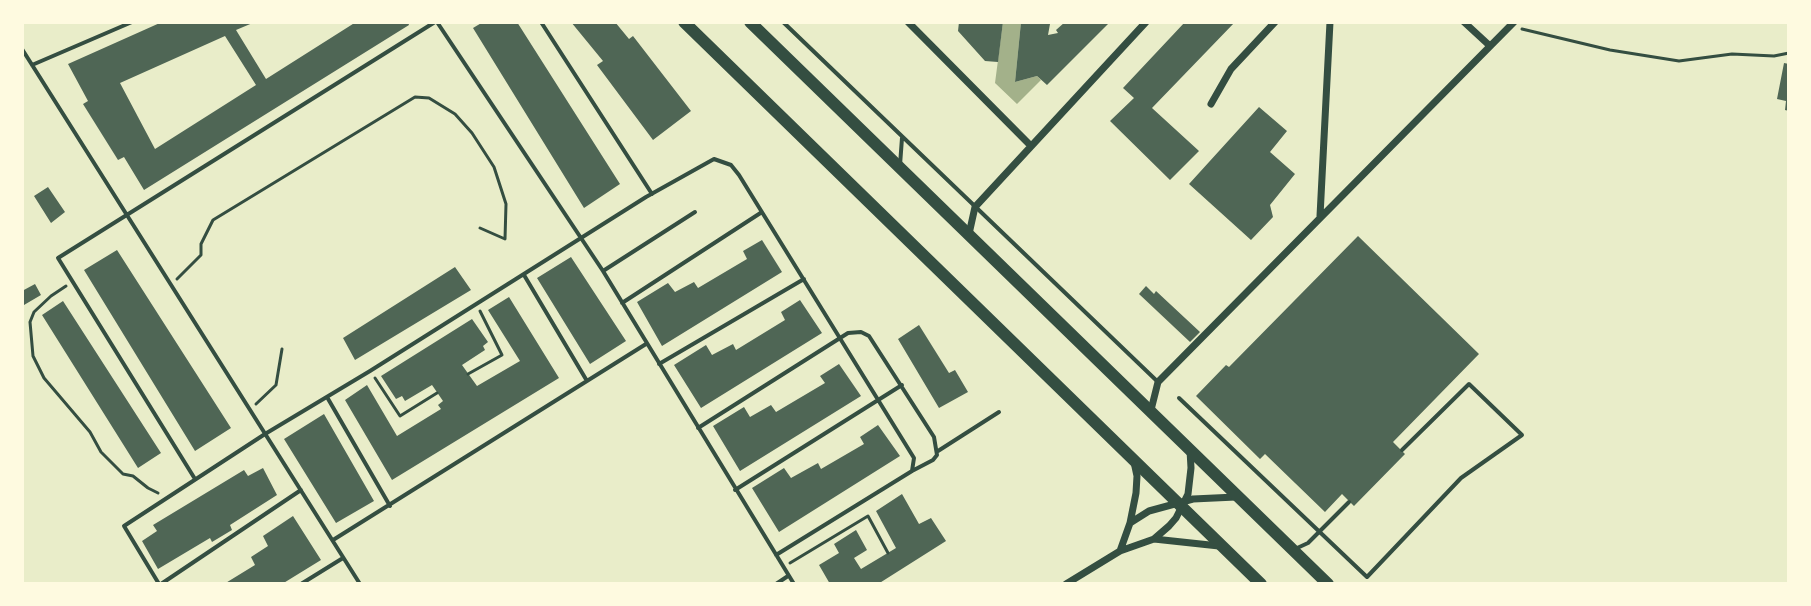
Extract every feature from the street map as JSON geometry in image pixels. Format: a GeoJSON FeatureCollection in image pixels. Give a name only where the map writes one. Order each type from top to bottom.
{"type":"FeatureCollection","features":[{"type":"Feature","properties":{"kind":"main road"},"geometry":{"type":"LineString","coordinates":[[684,22],[1261,584]]}},
{"type":"Feature","properties":{"kind":"main road"},"geometry":{"type":"LineString","coordinates":[[750,22],[1328,584]]}},
{"type":"Feature","properties":{"kind":"street"},"geometry":{"type":"LineString","coordinates":[[908,22],[1030,145]]}},
{"type":"Feature","properties":{"kind":"street"},"geometry":{"type":"LineString","coordinates":[[969,234],[975,207],[1146,22]]}},
{"type":"Feature","properties":{"kind":"street"},"geometry":{"type":"LineString","coordinates":[[1211,104],[1231,69],[1275,22]]}},
{"type":"Feature","properties":{"kind":"street"},"geometry":{"type":"LineString","coordinates":[[1320,217],[1330,22]]}},
{"type":"Feature","properties":{"kind":"street"},"geometry":{"type":"LineString","coordinates":[[1464,22],[1490,46]]}},
{"type":"Feature","properties":{"kind":"street"},"geometry":{"type":"LineString","coordinates":[[1151,410],[1158,382],[1512,24]]}},
{"type":"Feature","properties":{"kind":"street"},"geometry":{"type":"LineString","coordinates":[[1066,584],[1120,551],[1154,539],[1176,518],[1190,487],[1190,450]]}},
{"type":"Feature","properties":{"kind":"street"},"geometry":{"type":"LineString","coordinates":[[1120,551],[1130,523],[1137,476],[1133,460]]}},
{"type":"Feature","properties":{"kind":"street"},"geometry":{"type":"LineString","coordinates":[[1130,523],[1162,506],[1201,497],[1238,497]]}},
{"type":"Feature","properties":{"kind":"street"},"geometry":{"type":"LineString","coordinates":[[1154,539],[1222,546]]}},
{"type":"Feature","properties":{"kind":"lane"},"geometry":{"type":"LineString","coordinates":[[32,65],[132,22]]}},
{"type":"Feature","properties":{"kind":"lane"},"geometry":{"type":"LineString","coordinates":[[195,480],[58,258],[436,22],[603,271],[794,584]]}},
{"type":"Feature","properties":{"kind":"lane"},"geometry":{"type":"LineString","coordinates":[[541,22],[652,194]]}},
{"type":"Feature","properties":{"kind":"lane"},"geometry":{"type":"LineString","coordinates":[[783,22],[1158,382]]}},
{"type":"Feature","properties":{"kind":"lane"},"geometry":{"type":"LineString","coordinates":[[22,49],[360,584]]}},
{"type":"Feature","properties":{"kind":"lane"},"geometry":{"type":"LineString","coordinates":[[900,167],[902,137]]}},
{"type":"Feature","properties":{"kind":"lane"},"geometry":{"type":"LineString","coordinates":[[301,490],[160,584],[124,526],[265,434],[652,194],[707,162],[723,160],[739,175],[913,453],[912,471]]}},
{"type":"Feature","properties":{"kind":"lane"},"geometry":{"type":"LineString","coordinates":[[603,271],[695,212]]}},
{"type":"Feature","properties":{"kind":"lane"},"geometry":{"type":"LineString","coordinates":[[622,303],[762,212]]}},
{"type":"Feature","properties":{"kind":"lane"},"geometry":{"type":"LineString","coordinates":[[524,275],[587,381]]}},
{"type":"Feature","properties":{"kind":"lane"},"geometry":{"type":"LineString","coordinates":[[659,364],[804,279]]}},
{"type":"Feature","properties":{"kind":"lane"},"geometry":{"type":"LineString","coordinates":[[698,428],[854,331],[869,336],[934,437],[938,451]]}},
{"type":"Feature","properties":{"kind":"lane"},"geometry":{"type":"LineString","coordinates":[[333,540],[647,343]]}},
{"type":"Feature","properties":{"kind":"lane"},"geometry":{"type":"LineString","coordinates":[[1179,398],[1367,577],[1461,478],[1522,435],[1469,384],[1402,450]]}},
{"type":"Feature","properties":{"kind":"lane"},"geometry":{"type":"LineString","coordinates":[[735,490],[902,385]]}},
{"type":"Feature","properties":{"kind":"lane"},"geometry":{"type":"LineString","coordinates":[[327,397],[390,506]]}},
{"type":"Feature","properties":{"kind":"lane"},"geometry":{"type":"LineString","coordinates":[[776,555],[933,460],[938,451],[999,412]]}},
{"type":"Feature","properties":{"kind":"lane"},"geometry":{"type":"LineString","coordinates":[[1293,550],[1308,543],[1349,502]]}},
{"type":"Feature","properties":{"kind":"lane"},"geometry":{"type":"LineString","coordinates":[[301,584],[343,557]]}},
{"type":"Feature","properties":{"kind":"lane"},"geometry":{"type":"LineString","coordinates":[[776,584],[788,576]]}},
{"type":"Feature","properties":{"kind":"path"},"geometry":{"type":"LineString","coordinates":[[1512,24],[1535,34],[1679,61],[1732,54],[1774,56],[1789,53]]}},
{"type":"Feature","properties":{"kind":"path"},"geometry":{"type":"LineString","coordinates":[[171,285],[201,255],[201,244],[213,220],[415,97],[429,98],[455,114],[494,167],[506,204],[505,239],[480,228]]}},
{"type":"Feature","properties":{"kind":"path"},"geometry":{"type":"LineString","coordinates":[[73,282],[34,312],[30,322],[33,356],[44,378],[116,468],[153,491],[173,495]]}},
{"type":"Feature","properties":{"kind":"path"},"geometry":{"type":"LineString","coordinates":[[468,374],[502,355],[476,305]]}},
{"type":"Feature","properties":{"kind":"path"},"geometry":{"type":"LineString","coordinates":[[250,410],[276,385],[282,349]]}},
{"type":"Feature","properties":{"kind":"path"},"geometry":{"type":"LineString","coordinates":[[370,371],[400,416],[437,393]]}},
{"type":"Feature","properties":{"kind":"path"},"geometry":{"type":"LineString","coordinates":[[783,567],[868,516],[888,553]]}},
{"type":"Feature","properties":{"kind":"shaded area"},"geometry":{"type":"Polygon","coordinates":[[[1003,22],[1021,22],[1015,82],[1037,76],[1041,80],[1017,104],[995,83],[1003,22]]]}},
{"type":"Feature","properties":{"kind":"building"},"geometry":{"type":"Polygon","coordinates":[[[162,22],[255,22],[236,30],[266,79],[356,22],[408,22],[409,25],[144,190],[124,157],[118,160],[83,104],[88,101],[68,64],[162,22]],[[225,36],[120,83],[155,149],[256,85],[225,36]]]}},
{"type":"Feature","properties":{"kind":"building"},"geometry":{"type":"Polygon","coordinates":[[[483,22],[517,22],[620,184],[584,208],[473,28],[483,22]]]}},
{"type":"Feature","properties":{"kind":"building"},"geometry":{"type":"Polygon","coordinates":[[[571,22],[615,22],[629,39],[633,36],[691,111],[653,140],[597,65],[603,61],[571,22]]]}},
{"type":"Feature","properties":{"kind":"building"},"geometry":{"type":"Polygon","coordinates":[[[959,22],[1003,22],[998,62],[985,61],[958,31],[959,22]]]}},
{"type":"Feature","properties":{"kind":"building"},"geometry":{"type":"Polygon","coordinates":[[[1021,22],[1050,24],[1048,35],[1058,33],[1056,30],[1065,22],[1110,22],[1047,85],[1037,76],[1015,82],[1021,22]]]}},
{"type":"Feature","properties":{"kind":"building"},"geometry":{"type":"Polygon","coordinates":[[[1185,22],[1235,22],[1152,108],[1199,151],[1170,180],[1110,121],[1134,98],[1123,88],[1185,22]]]}},
{"type":"Feature","properties":{"kind":"building"},"geometry":{"type":"Polygon","coordinates":[[[1784,63],[1789,64],[1789,111],[1785,110],[1786,101],[1777,99],[1784,63]]]}},
{"type":"Feature","properties":{"kind":"building"},"geometry":{"type":"Polygon","coordinates":[[[1259,107],[1287,131],[1270,152],[1295,174],[1270,205],[1273,217],[1251,240],[1189,184],[1259,107]]]}},
{"type":"Feature","properties":{"kind":"building"},"geometry":{"type":"Polygon","coordinates":[[[48,187],[65,212],[51,223],[34,196],[48,187]]]}},
{"type":"Feature","properties":{"kind":"building"},"geometry":{"type":"Polygon","coordinates":[[[1358,236],[1479,354],[1393,442],[1405,454],[1354,506],[1342,494],[1325,512],[1265,454],[1260,459],[1196,396],[1226,365],[1229,367],[1358,236]]]}},
{"type":"Feature","properties":{"kind":"building"},"geometry":{"type":"Polygon","coordinates":[[[762,240],[782,272],[662,346],[637,302],[668,283],[675,292],[694,282],[698,288],[747,259],[743,251],[762,240]]]}},
{"type":"Feature","properties":{"kind":"building"},"geometry":{"type":"Polygon","coordinates":[[[117,250],[231,428],[195,451],[84,270],[117,250]]]}},
{"type":"Feature","properties":{"kind":"building"},"geometry":{"type":"Polygon","coordinates":[[[571,257],[626,341],[590,364],[537,278],[571,257]]]}},
{"type":"Feature","properties":{"kind":"building"},"geometry":{"type":"Polygon","coordinates":[[[455,267],[471,290],[355,360],[343,338],[455,267]]]}},
{"type":"Feature","properties":{"kind":"building"},"geometry":{"type":"Polygon","coordinates":[[[35,284],[41,295],[24,305],[22,291],[35,284]]]}},
{"type":"Feature","properties":{"kind":"building"},"geometry":{"type":"Polygon","coordinates":[[[1146,286],[1154,294],[1156,291],[1200,332],[1190,342],[1139,294],[1146,286]]]}},
{"type":"Feature","properties":{"kind":"building"},"geometry":{"type":"Polygon","coordinates":[[[509,297],[559,378],[392,480],[345,400],[367,385],[397,436],[441,409],[438,405],[443,401],[432,385],[405,401],[402,396],[396,399],[381,376],[472,319],[488,342],[483,346],[485,350],[462,365],[477,386],[520,361],[488,310],[509,297]]]}},
{"type":"Feature","properties":{"kind":"building"},"geometry":{"type":"Polygon","coordinates":[[[800,300],[822,333],[701,408],[674,365],[706,345],[712,355],[733,344],[736,350],[785,320],[781,312],[800,300]]]}},
{"type":"Feature","properties":{"kind":"building"},"geometry":{"type":"Polygon","coordinates":[[[63,301],[161,453],[138,468],[42,315],[63,301]]]}},
{"type":"Feature","properties":{"kind":"building"},"geometry":{"type":"Polygon","coordinates":[[[919,325],[949,373],[955,370],[968,392],[939,408],[898,339],[919,325]]]}},
{"type":"Feature","properties":{"kind":"building"},"geometry":{"type":"Polygon","coordinates":[[[839,364],[861,396],[740,471],[713,426],[744,407],[750,417],[771,405],[776,412],[825,383],[820,376],[839,364]]]}},
{"type":"Feature","properties":{"kind":"building"},"geometry":{"type":"Polygon","coordinates":[[[324,414],[374,501],[336,523],[284,439],[324,414]]]}},
{"type":"Feature","properties":{"kind":"building"},"geometry":{"type":"Polygon","coordinates":[[[878,425],[900,456],[779,532],[752,488],[784,468],[791,478],[818,463],[821,469],[864,444],[860,437],[878,425]]]}},
{"type":"Feature","properties":{"kind":"building"},"geometry":{"type":"Polygon","coordinates":[[[263,468],[277,495],[230,525],[232,530],[212,542],[210,538],[158,569],[142,541],[157,531],[153,525],[244,470],[248,476],[263,468]]]}},
{"type":"Feature","properties":{"kind":"building"},"geometry":{"type":"Polygon","coordinates":[[[902,494],[919,524],[931,518],[946,541],[878,584],[830,584],[819,565],[839,553],[834,544],[856,530],[867,550],[854,558],[861,569],[896,548],[876,511],[902,494]]]}},
{"type":"Feature","properties":{"kind":"building"},"geometry":{"type":"Polygon","coordinates":[[[293,516],[321,560],[282,584],[224,584],[255,565],[251,557],[268,546],[263,536],[293,516]]]}}]}
